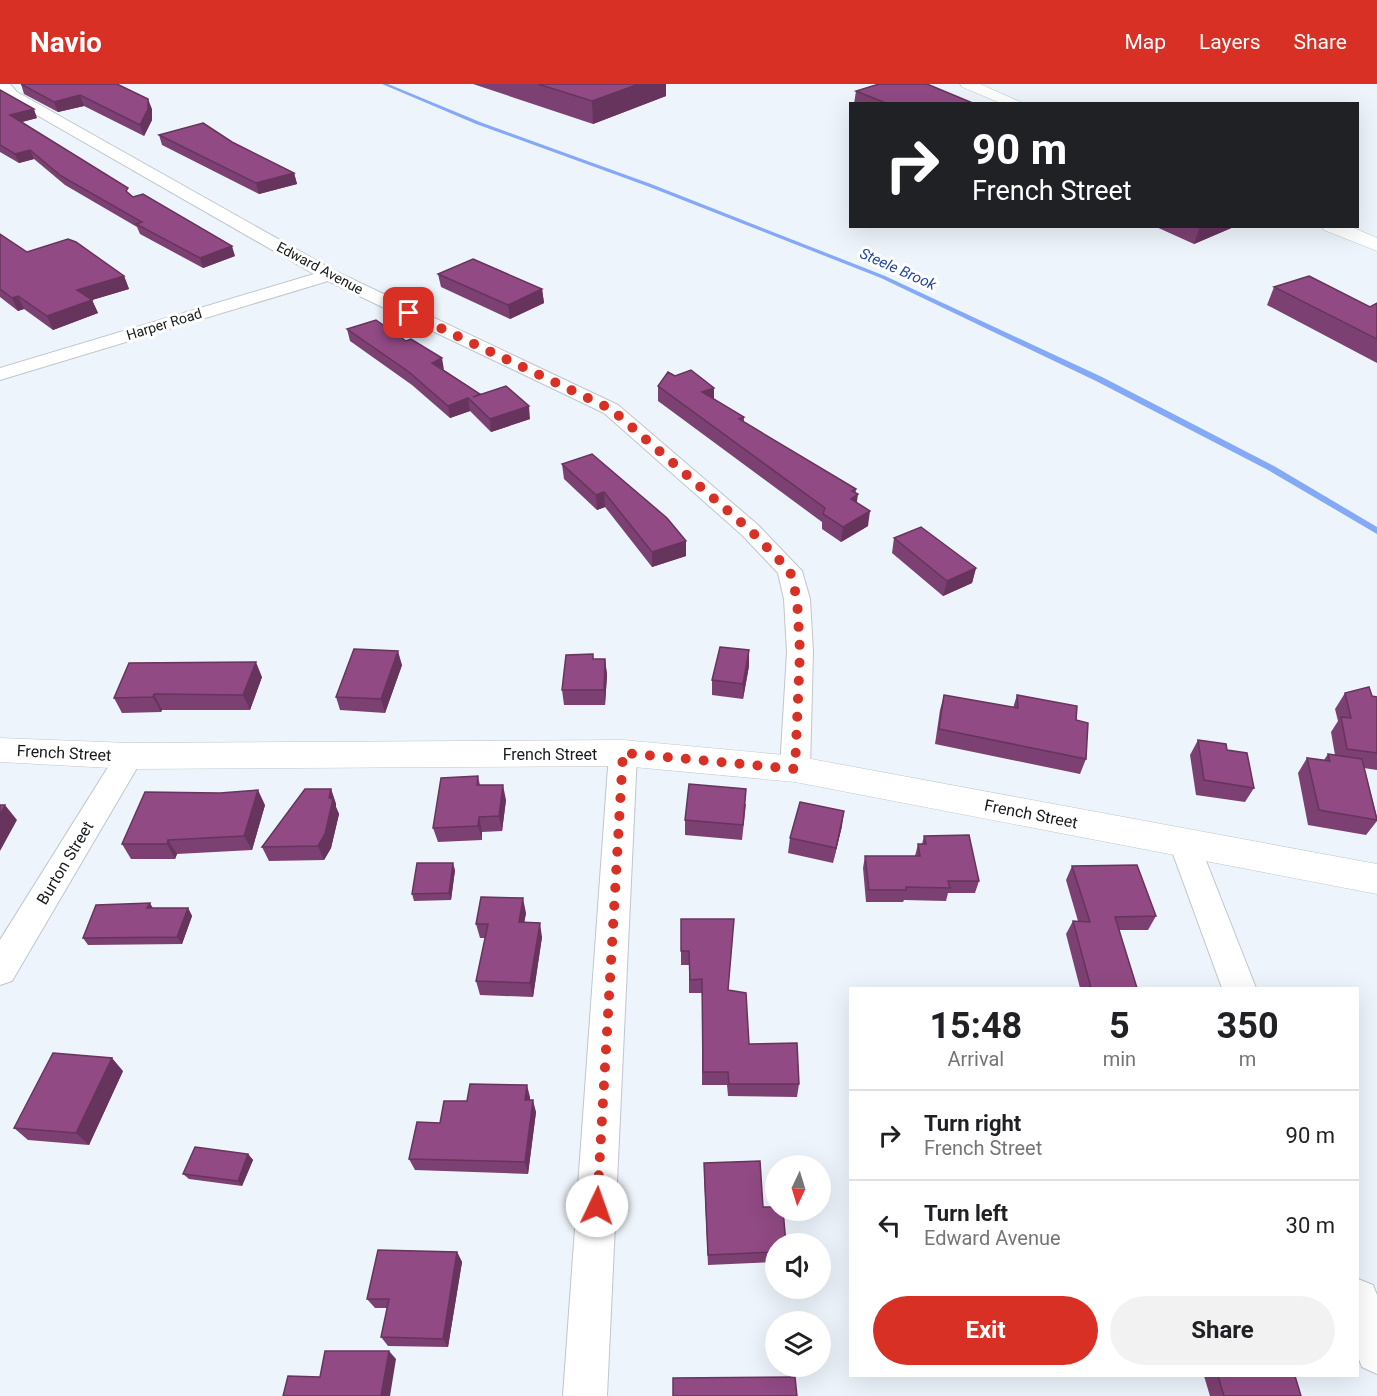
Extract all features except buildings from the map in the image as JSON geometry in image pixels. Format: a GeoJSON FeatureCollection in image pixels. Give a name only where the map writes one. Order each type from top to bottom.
{"type":"FeatureCollection","features":[{"type":"Feature","properties":{"kind":"street","name":"Edward Avenue"},"geometry":{"type":"LineString","coordinates":[[3,84],[12,95],[329,275],[611,409],[750,530],[790,571],[797,599],[800,652],[795,769]]}},
{"type":"Feature","properties":{"kind":"street"},"geometry":{"type":"LineString","coordinates":[[974,85],[1013,102]]}},
{"type":"Feature","properties":{"kind":"street"},"geometry":{"type":"LineString","coordinates":[[1336,228],[1377,245]]}},
{"type":"Feature","properties":{"kind":"street","name":"Harper Road"},"geometry":{"type":"LineString","coordinates":[[5,368],[329,275]]}},
{"type":"Feature","properties":{"kind":"street","name":"French Street"},"geometry":{"type":"LineString","coordinates":[[0,750],[130,756],[623,753],[795,769],[1377,879]]}},
{"type":"Feature","properties":{"kind":"street"},"geometry":{"type":"LineString","coordinates":[[585,1396],[623,753]]}},
{"type":"Feature","properties":{"kind":"street","name":"Burton Street"},"geometry":{"type":"LineString","coordinates":[[0,970],[130,756]]}},
{"type":"Feature","properties":{"kind":"street"},"geometry":{"type":"LineString","coordinates":[[1184,843],[1239,987]]}},
{"type":"Feature","properties":{"kind":"street"},"geometry":{"type":"LineString","coordinates":[[1359,1303],[1377,1352]]}},
{"type":"Feature","properties":{"kind":"waterway","name":"Steele Brook"},"geometry":{"type":"LineString","coordinates":[[384,84],[478,123],[649,185],[883,277],[1099,379],[1271,468],[1377,531]]}},
{"type":"Feature","properties":{"kind":"route"},"geometry":{"type":"LineString","coordinates":[[409,313],[611,409],[764,544],[790,571],[797,599],[800,652],[795,769],[623,753],[597,1206]]}}]}
